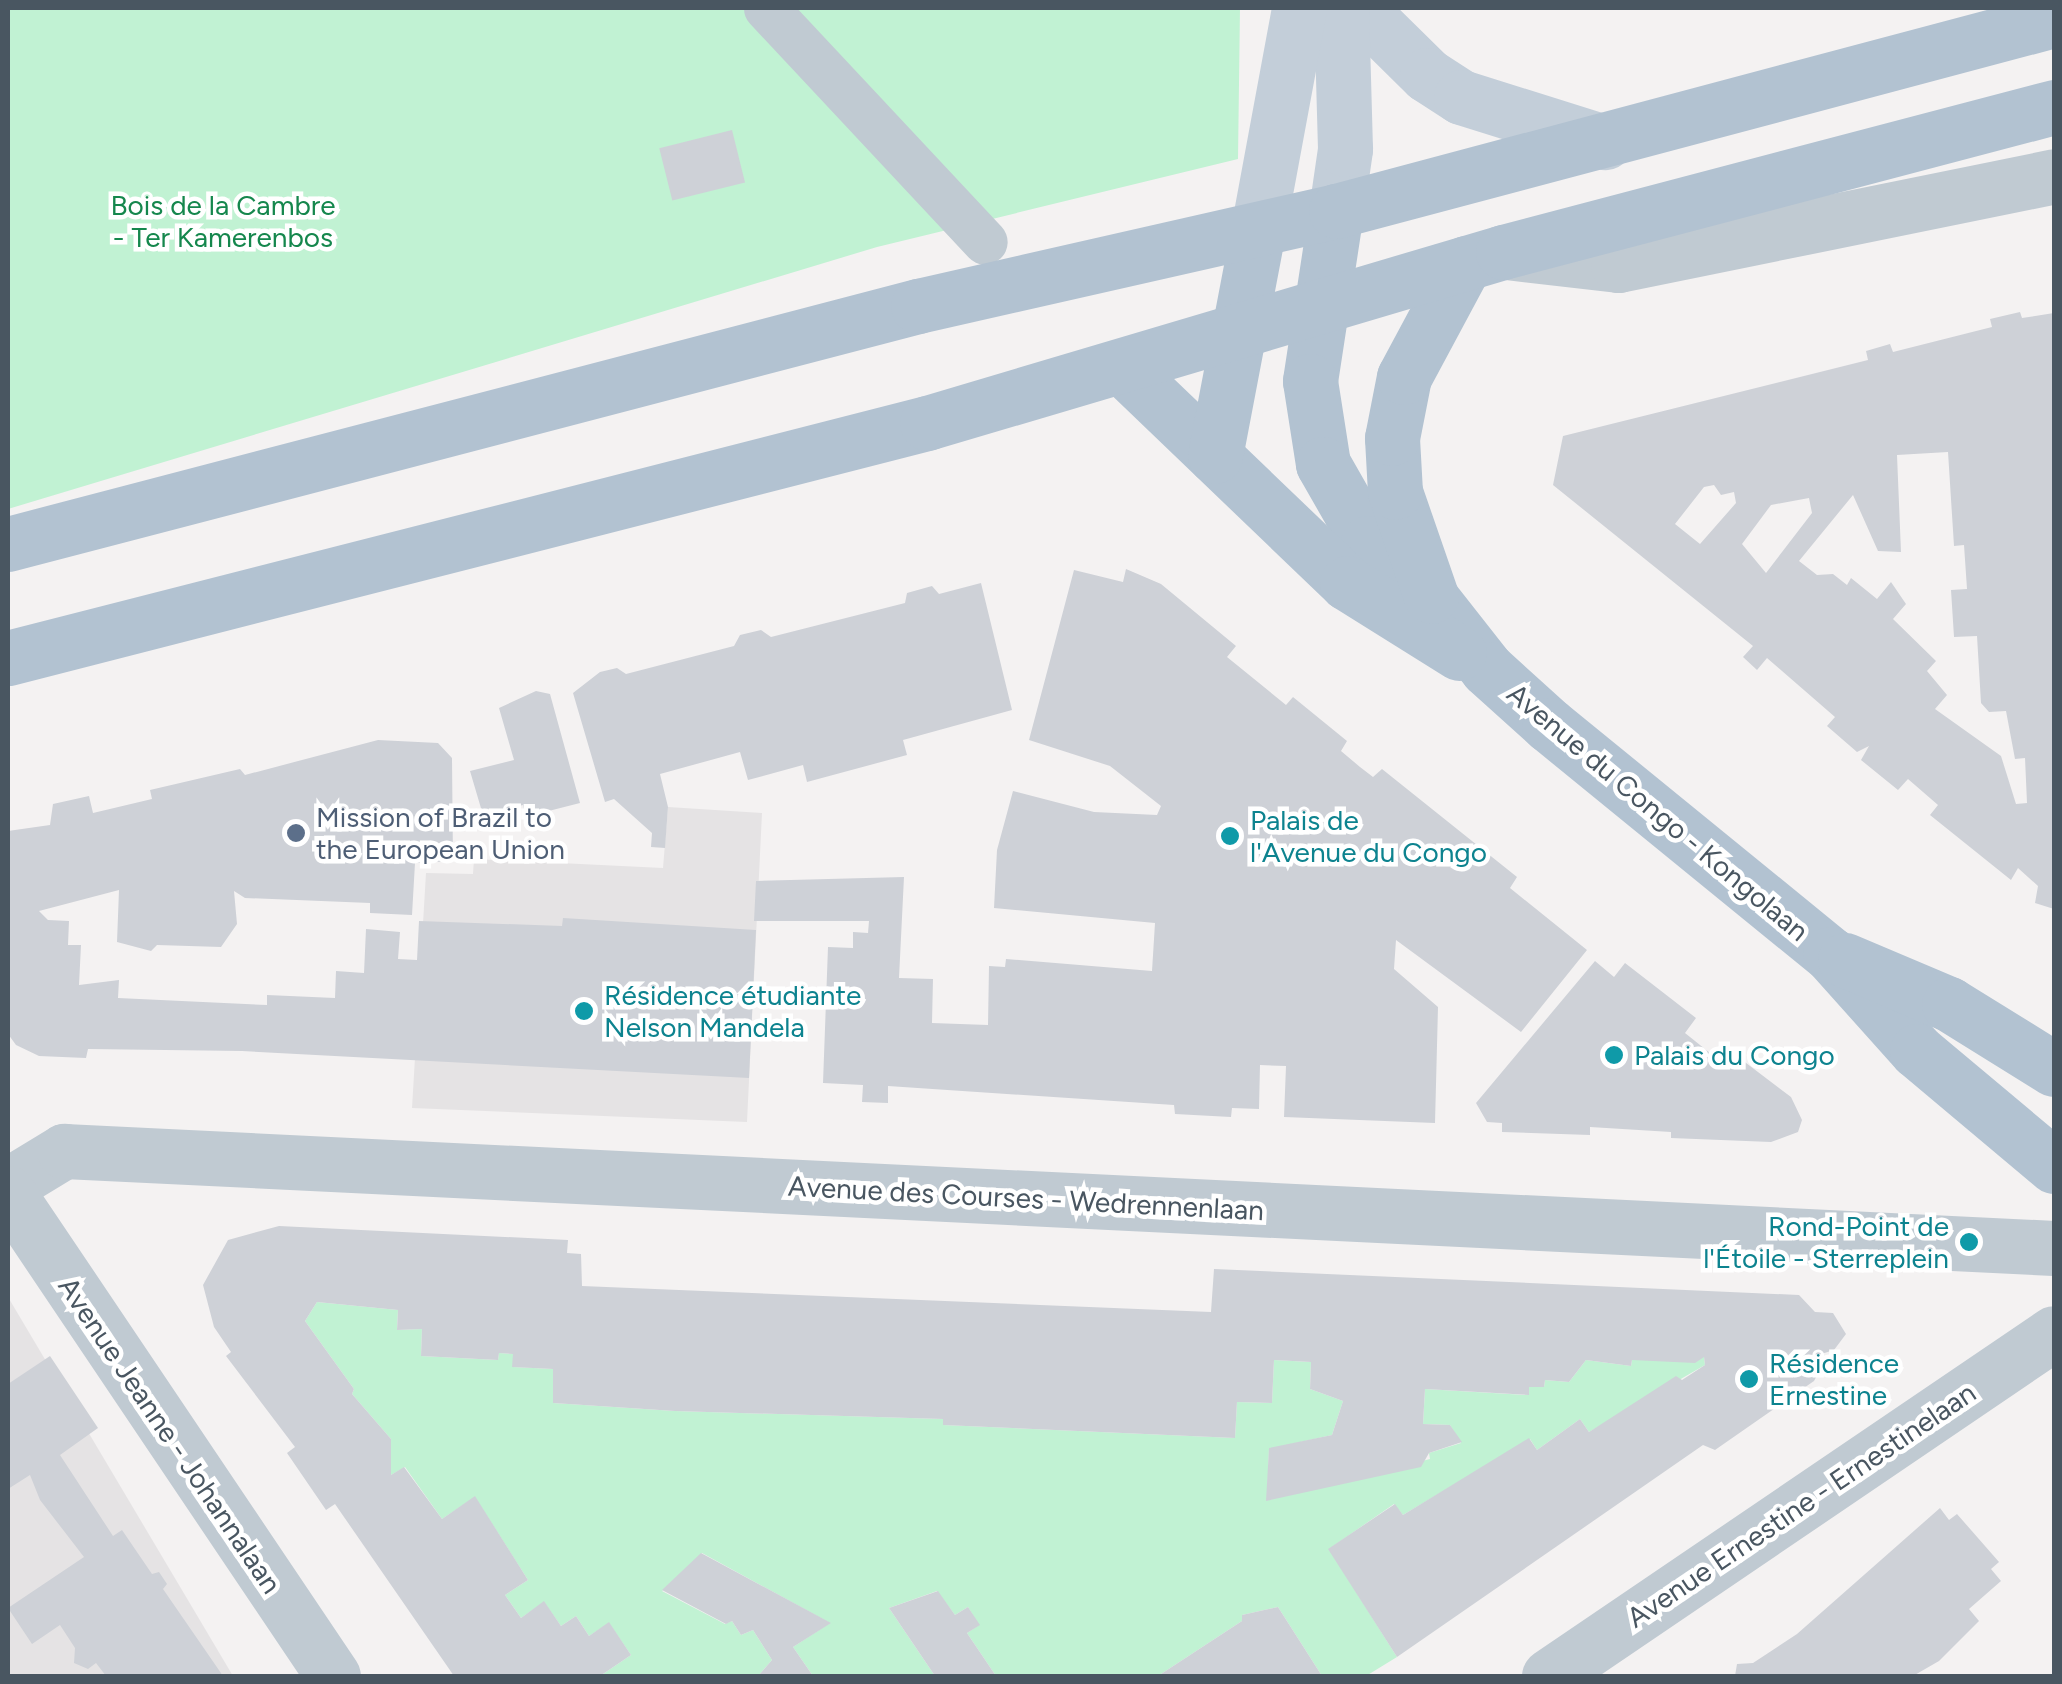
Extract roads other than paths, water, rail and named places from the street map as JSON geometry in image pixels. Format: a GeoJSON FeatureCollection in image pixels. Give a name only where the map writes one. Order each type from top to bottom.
{"type":"FeatureCollection","features":[{"type":"Feature","properties":{"kind":"main road"},"geometry":{"type":"LineString","coordinates":[[1215,456],[1299,8]]}},
{"type":"Feature","properties":{"kind":"main road"},"geometry":{"type":"LineString","coordinates":[[1336,211],[1345,149],[1340,8]]}},
{"type":"Feature","properties":{"kind":"main road"},"geometry":{"type":"LineString","coordinates":[[1360,8],[1427,75],[1461,97],[1605,142]]}},
{"type":"Feature","properties":{"kind":"main road"},"geometry":{"type":"LineString","coordinates":[[8,544],[918,306],[1336,211],[2054,20]]}},
{"type":"Feature","properties":{"kind":"main road"},"geometry":{"type":"LineString","coordinates":[[8,658],[1124,369],[1484,257],[2054,106]]}},
{"type":"Feature","properties":{"kind":"main road","name":"Avenue du Congo - Kongolaan"},"geometry":{"type":"LineString","coordinates":[[1336,211],[1310,381],[1324,464],[1368,543],[1432,599],[1487,669]]}},
{"type":"Feature","properties":{"kind":"main road","name":"Avenue du Congo - Kongolaan"},"geometry":{"type":"LineString","coordinates":[[1432,599],[1395,492],[1392,438],[1404,378],[1484,257]]}},
{"type":"Feature","properties":{"kind":"main road","name":"Avenue du Congo - Kongolaan"},"geometry":{"type":"LineString","coordinates":[[1124,369],[1347,583],[1487,669],[1830,954],[1917,1051],[1993,1120],[2054,1166]]}},
{"type":"Feature","properties":{"kind":"main road","name":"Avenue du Congo - Kongolaan"},"geometry":{"type":"LineString","coordinates":[[1830,954],[1949,1004],[2048,1065]]}},
{"type":"Feature","properties":{"kind":"street"},"geometry":{"type":"LineString","coordinates":[[766,8],[985,242]]}},
{"type":"Feature","properties":{"kind":"street"},"geometry":{"type":"LineString","coordinates":[[1484,257],[1618,266],[2054,176]]}},
{"type":"Feature","properties":{"kind":"street","name":"Avenue des Courses - Wedrennenlaan"},"geometry":{"type":"LineString","coordinates":[[8,1185],[64,1151],[2054,1248]]}},
{"type":"Feature","properties":{"kind":"street","name":"Avenue Jeanne - Johannalaan"},"geometry":{"type":"LineString","coordinates":[[8,1193],[334,1676]]}},
{"type":"Feature","properties":{"kind":"street","name":"Avenue Ernestine - Ernestinelaan"},"geometry":{"type":"LineString","coordinates":[[1549,1676],[2054,1333]]}},
{"type":"Feature","properties":{"kind":"place","name":"Mission of Brazil to the European Union"},"geometry":{"type":"Point","coordinates":[296,833]}},
{"type":"Feature","properties":{"kind":"place","name":"Palais de l'Avenue du Congo"},"geometry":{"type":"Point","coordinates":[1230,836]}},
{"type":"Feature","properties":{"kind":"place","name":"Résidence étudiante Nelson Mandela"},"geometry":{"type":"Point","coordinates":[584,1011]}},
{"type":"Feature","properties":{"kind":"place","name":"Palais du Congo"},"geometry":{"type":"Point","coordinates":[1614,1055]}},
{"type":"Feature","properties":{"kind":"place","name":"Rond-Point de l'Étoile - Sterreplein"},"geometry":{"type":"Point","coordinates":[1969,1242]}},
{"type":"Feature","properties":{"kind":"place","name":"Résidence Ernestine"},"geometry":{"type":"Point","coordinates":[1749,1379]}},
{"type":"Feature","properties":{"kind":"park label","name":"Bois de la Cambre - Ter Kamerenbos"},"geometry":{"type":"Point","coordinates":[223,221]}}]}
